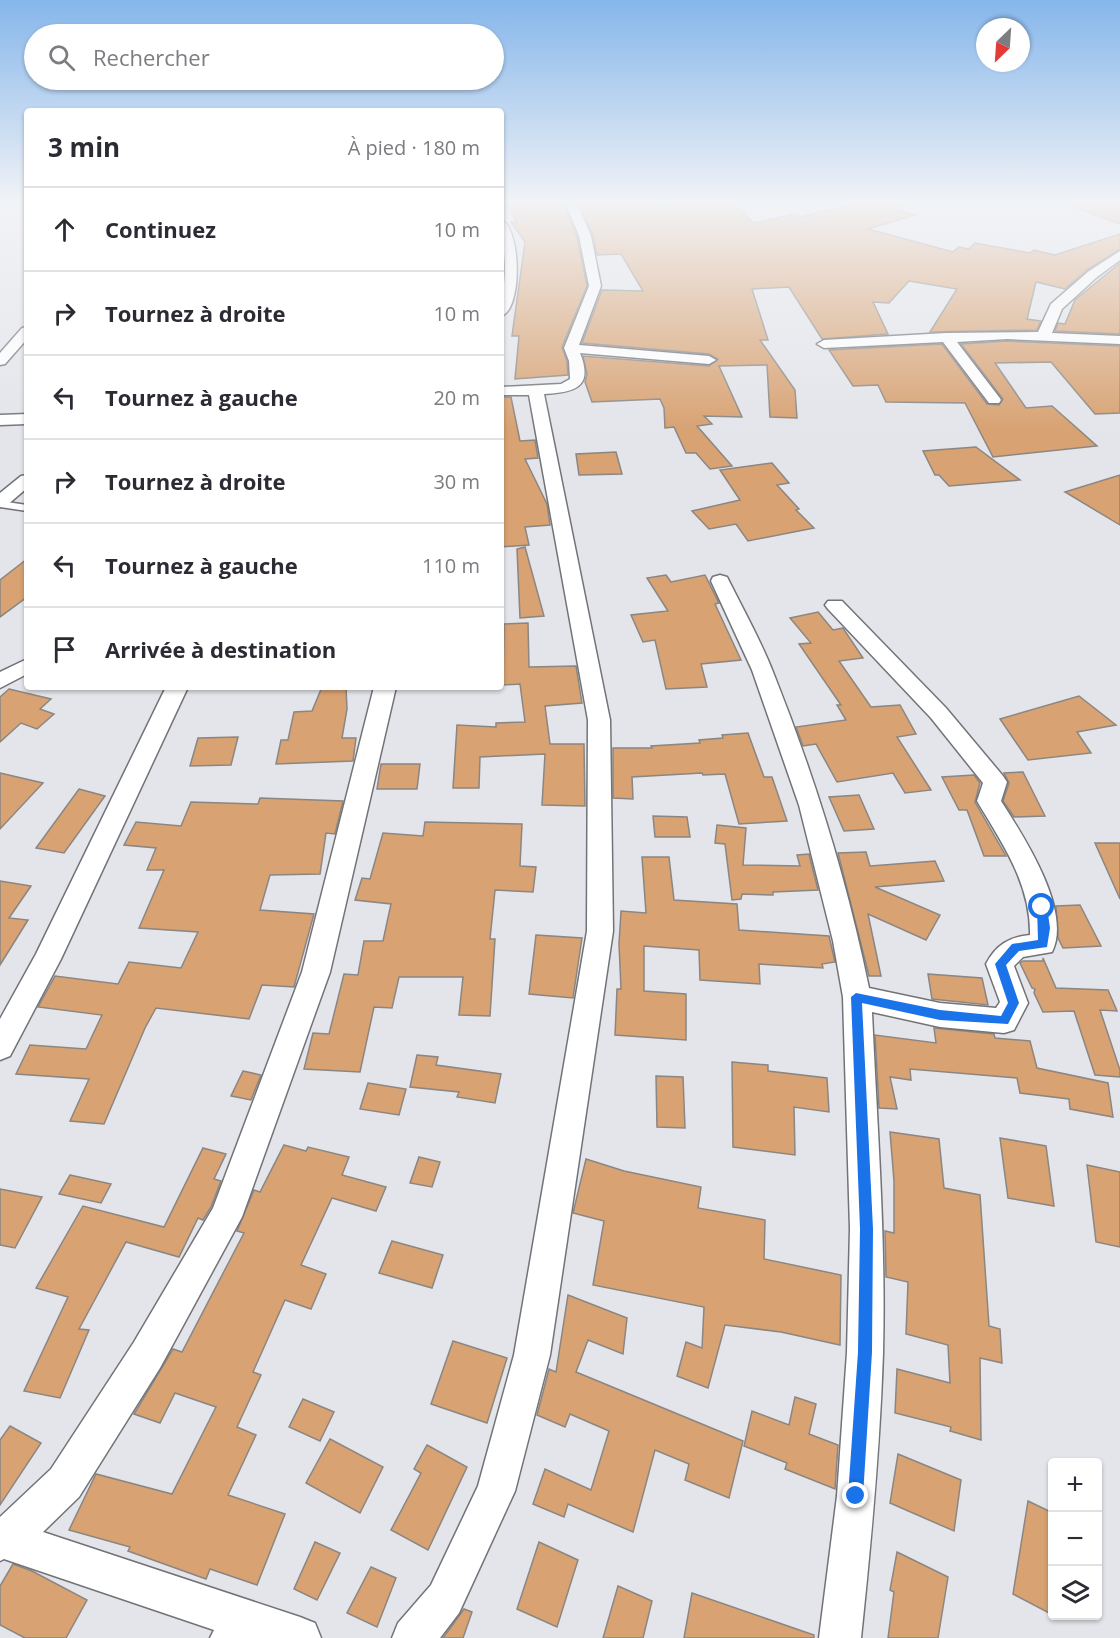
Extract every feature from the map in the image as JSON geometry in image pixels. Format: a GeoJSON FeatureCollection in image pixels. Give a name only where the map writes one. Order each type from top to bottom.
{"type":"FeatureCollection","features":[{"type":"Feature","properties":{"kind":"street"},"geometry":{"type":"LineString","coordinates":[[504,304],[512,284],[512,277]]}},
{"type":"Feature","properties":{"kind":"street"},"geometry":{"type":"LineString","coordinates":[[504,390],[564,388],[577,381],[576,361],[571,348],[595,286],[593,277]]}},
{"type":"Feature","properties":{"kind":"street"},"geometry":{"type":"LineString","coordinates":[[1044,335],[1056,307],[1089,277]]}},
{"type":"Feature","properties":{"kind":"street"},"geometry":{"type":"LineString","coordinates":[[824,344],[946,337],[1044,335],[1120,340]]}},
{"type":"Feature","properties":{"kind":"street"},"geometry":{"type":"LineString","coordinates":[[0,361],[24,336]]}},
{"type":"Feature","properties":{"kind":"street"},"geometry":{"type":"LineString","coordinates":[[946,337],[994,400]]}},
{"type":"Feature","properties":{"kind":"street"},"geometry":{"type":"LineString","coordinates":[[571,348],[709,360]]}},
{"type":"Feature","properties":{"kind":"street"},"geometry":{"type":"LineString","coordinates":[[413,1638],[445,1599],[496,1491],[532,1355],[600,931],[598,720],[536,390]]}},
{"type":"Feature","properties":{"kind":"street"},"geometry":{"type":"LineString","coordinates":[[0,420],[24,419]]}},
{"type":"Feature","properties":{"kind":"street"},"geometry":{"type":"LineString","coordinates":[[0,503],[24,483]]}},
{"type":"Feature","properties":{"kind":"street"},"geometry":{"type":"LineString","coordinates":[[720,581],[762,670],[811,806],[846,941],[856,997],[866,1229],[865,1352],[856,1496],[840,1638]]}},
{"type":"Feature","properties":{"kind":"street"},"geometry":{"type":"LineString","coordinates":[[835,605],[935,710],[978,758],[995,782],[988,801],[1014,842],[1035,882],[1045,928],[1043,944],[1016,947],[1000,964],[1014,1003],[1004,1021],[940,1015],[856,997]]}},
{"type":"Feature","properties":{"kind":"street"},"geometry":{"type":"LineString","coordinates":[[0,681],[24,666]]}},
{"type":"Feature","properties":{"kind":"street"},"geometry":{"type":"LineString","coordinates":[[0,1047],[47,959],[176,690]]}},
{"type":"Feature","properties":{"kind":"street"},"geometry":{"type":"LineString","coordinates":[[1,1539],[24,1524],[64,1484],[147,1356],[226,1217],[316,972],[384,690]]}},
{"type":"Feature","properties":{"kind":"street"},"geometry":{"type":"LineString","coordinates":[[1,1539],[236,1628],[300,1638]]}},
{"type":"Feature","properties":{"kind":"lane"},"geometry":{"type":"LineString","coordinates":[[0,503],[24,507]]}},
{"type":"Feature","properties":{"kind":"building"},"geometry":{"type":"Polygon","coordinates":[[[520,277],[585,277],[587,286],[562,347],[567,361],[568,375],[515,379],[519,336],[512,336],[520,277]]]}},
{"type":"Feature","properties":{"kind":"building"},"geometry":{"type":"Polygon","coordinates":[[[635,277],[1078,277],[1065,289],[1036,282],[1027,319],[1041,321],[1037,330],[930,332],[957,289],[909,281],[889,303],[873,302],[888,334],[822,339],[789,287],[752,289],[768,340],[760,340],[795,390],[797,418],[770,417],[767,365],[719,366],[742,417],[704,416],[712,424],[697,426],[732,466],[710,469],[696,453],[686,453],[674,427],[665,428],[664,408],[660,399],[592,402],[585,382],[587,374],[583,356],[709,366],[718,359],[709,354],[582,343],[602,290],[643,291],[635,277]]]}},
{"type":"Feature","properties":{"kind":"building"},"geometry":{"type":"Polygon","coordinates":[[[1102,277],[1120,277],[1120,334],[1055,331],[1058,323],[1065,324],[1075,300],[1102,277]]]}},
{"type":"Feature","properties":{"kind":"building"},"geometry":{"type":"Polygon","coordinates":[[[1007,341],[1120,346],[1120,413],[1095,414],[1051,362],[995,363],[1026,408],[1052,406],[1097,446],[993,457],[965,403],[886,402],[878,385],[853,386],[829,350],[942,344],[987,404],[999,405],[1003,399],[961,344],[1007,341]]]}},
{"type":"Feature","properties":{"kind":"building"},"geometry":{"type":"Polygon","coordinates":[[[504,397],[511,397],[520,441],[535,440],[538,458],[525,459],[547,504],[550,525],[525,527],[529,545],[504,547],[504,397]]]}},
{"type":"Feature","properties":{"kind":"building"},"geometry":{"type":"Polygon","coordinates":[[[976,447],[1020,480],[949,486],[939,475],[935,475],[923,451],[976,447]]]}},
{"type":"Feature","properties":{"kind":"building"},"geometry":{"type":"Polygon","coordinates":[[[616,452],[622,474],[579,475],[576,454],[616,452]]]}},
{"type":"Feature","properties":{"kind":"building"},"geometry":{"type":"Polygon","coordinates":[[[772,463],[789,483],[777,485],[799,509],[796,510],[814,528],[748,541],[736,524],[709,529],[692,511],[740,500],[720,470],[772,463]]]}},
{"type":"Feature","properties":{"kind":"building"},"geometry":{"type":"Polygon","coordinates":[[[1120,475],[1120,525],[1065,492],[1120,475]]]}},
{"type":"Feature","properties":{"kind":"building"},"geometry":{"type":"Polygon","coordinates":[[[525,547],[544,616],[520,618],[517,549],[525,547]]]}},
{"type":"Feature","properties":{"kind":"building"},"geometry":{"type":"Polygon","coordinates":[[[24,561],[24,599],[0,617],[0,580],[24,561]]]}},
{"type":"Feature","properties":{"kind":"building"},"geometry":{"type":"Polygon","coordinates":[[[666,575],[671,582],[705,575],[719,603],[715,604],[741,660],[701,664],[707,687],[666,689],[655,640],[643,642],[631,615],[668,611],[647,578],[666,575]]]}},
{"type":"Feature","properties":{"kind":"building"},"geometry":{"type":"Polygon","coordinates":[[[818,612],[833,630],[843,628],[863,658],[839,661],[871,707],[900,705],[916,734],[897,737],[931,790],[905,793],[893,773],[837,782],[816,744],[803,746],[796,727],[846,720],[837,705],[841,705],[799,644],[811,643],[790,618],[818,612]]]}},
{"type":"Feature","properties":{"kind":"building"},"geometry":{"type":"Polygon","coordinates":[[[528,623],[529,667],[576,666],[582,703],[545,706],[550,744],[584,744],[585,806],[542,805],[545,754],[480,757],[479,788],[453,788],[457,725],[496,727],[496,723],[525,722],[520,684],[504,685],[504,624],[528,623]]]}},
{"type":"Feature","properties":{"kind":"building"},"geometry":{"type":"Polygon","coordinates":[[[9,689],[51,699],[40,709],[54,714],[37,729],[21,723],[0,742],[0,697],[9,689]]]}},
{"type":"Feature","properties":{"kind":"building"},"geometry":{"type":"Polygon","coordinates":[[[321,690],[346,690],[347,709],[342,738],[356,738],[353,761],[276,764],[281,740],[288,740],[294,712],[312,711],[321,690]]]}},
{"type":"Feature","properties":{"kind":"building"},"geometry":{"type":"Polygon","coordinates":[[[1079,696],[1116,725],[1077,732],[1091,753],[1028,760],[1000,719],[1079,696]]]}},
{"type":"Feature","properties":{"kind":"building"},"geometry":{"type":"Polygon","coordinates":[[[748,733],[764,777],[772,777],[787,821],[739,824],[725,774],[632,777],[633,799],[613,798],[613,748],[652,748],[651,746],[700,743],[699,740],[723,738],[722,735],[748,733]]]}},
{"type":"Feature","properties":{"kind":"building"},"geometry":{"type":"Polygon","coordinates":[[[238,737],[231,765],[190,766],[198,738],[238,737]]]}},
{"type":"Feature","properties":{"kind":"building"},"geometry":{"type":"Polygon","coordinates":[[[381,764],[420,764],[417,789],[377,789],[381,764]]]}},
{"type":"Feature","properties":{"kind":"building"},"geometry":{"type":"Polygon","coordinates":[[[1023,772],[1045,816],[1014,817],[1003,801],[1009,783],[1004,773],[1023,772]]]}},
{"type":"Feature","properties":{"kind":"building"},"geometry":{"type":"Polygon","coordinates":[[[0,773],[43,783],[0,829],[0,773]]]}},
{"type":"Feature","properties":{"kind":"building"},"geometry":{"type":"Polygon","coordinates":[[[974,775],[980,783],[975,802],[1006,856],[984,856],[967,810],[959,810],[942,777],[974,775]]]}},
{"type":"Feature","properties":{"kind":"building"},"geometry":{"type":"Polygon","coordinates":[[[79,789],[105,796],[64,853],[36,848],[79,789]]]}},
{"type":"Feature","properties":{"kind":"building"},"geometry":{"type":"Polygon","coordinates":[[[859,795],[874,829],[844,831],[829,797],[859,795]]]}},
{"type":"Feature","properties":{"kind":"building"},"geometry":{"type":"Polygon","coordinates":[[[260,798],[343,801],[335,834],[326,833],[320,874],[270,875],[260,910],[314,914],[294,987],[262,985],[249,1019],[156,1008],[145,1028],[104,1124],[70,1121],[89,1079],[16,1074],[30,1045],[86,1049],[102,1015],[38,1007],[55,976],[118,984],[129,962],[181,968],[198,932],[139,928],[164,870],[147,870],[156,848],[124,845],[136,822],[181,826],[191,802],[258,804],[260,798]]]}},
{"type":"Feature","properties":{"kind":"building"},"geometry":{"type":"Polygon","coordinates":[[[653,816],[687,817],[690,837],[655,837],[653,816]]]}},
{"type":"Feature","properties":{"kind":"building"},"geometry":{"type":"Polygon","coordinates":[[[425,822],[522,824],[520,866],[536,867],[533,892],[495,890],[490,939],[495,939],[490,1016],[459,1015],[463,977],[399,977],[392,1008],[374,1007],[360,1072],[304,1069],[313,1033],[329,1034],[344,974],[358,975],[364,941],[383,941],[391,904],[355,900],[362,878],[370,879],[383,833],[423,836],[425,822]]]}},
{"type":"Feature","properties":{"kind":"building"},"geometry":{"type":"Polygon","coordinates":[[[717,825],[746,828],[743,865],[800,866],[797,855],[809,854],[818,890],[773,892],[773,895],[742,894],[741,899],[732,900],[725,844],[715,843],[717,825]]]}},
{"type":"Feature","properties":{"kind":"building"},"geometry":{"type":"Polygon","coordinates":[[[1095,843],[1120,843],[1120,899],[1095,843]]]}},
{"type":"Feature","properties":{"kind":"building"},"geometry":{"type":"Polygon","coordinates":[[[866,852],[870,866],[935,861],[944,881],[875,887],[940,915],[926,940],[868,914],[881,976],[869,976],[838,853],[866,852]]]}},
{"type":"Feature","properties":{"kind":"building"},"geometry":{"type":"Polygon","coordinates":[[[642,857],[669,857],[674,900],[737,904],[739,930],[829,936],[835,962],[822,964],[823,968],[759,964],[760,984],[700,980],[699,950],[644,946],[644,991],[686,994],[686,1040],[615,1035],[617,989],[621,989],[619,944],[621,911],[646,913],[642,857]]]}},
{"type":"Feature","properties":{"kind":"building"},"geometry":{"type":"Polygon","coordinates":[[[0,881],[31,886],[9,918],[28,920],[0,965],[0,881]]]}},
{"type":"Feature","properties":{"kind":"building"},"geometry":{"type":"Polygon","coordinates":[[[1080,905],[1101,946],[1063,948],[1058,938],[1056,906],[1080,905]]]}},
{"type":"Feature","properties":{"kind":"building"},"geometry":{"type":"Polygon","coordinates":[[[536,935],[582,938],[573,998],[529,994],[536,935]]]}},
{"type":"Feature","properties":{"kind":"building"},"geometry":{"type":"Polygon","coordinates":[[[1043,958],[1056,988],[1108,990],[1117,1011],[1100,1010],[1120,1070],[1120,1077],[1095,1075],[1074,1011],[1043,1012],[1034,993],[1035,989],[1032,988],[1020,963],[1043,961],[1043,958]]]}},
{"type":"Feature","properties":{"kind":"building"},"geometry":{"type":"Polygon","coordinates":[[[928,974],[982,978],[988,1005],[932,999],[928,974]]]}},
{"type":"Feature","properties":{"kind":"building"},"geometry":{"type":"Polygon","coordinates":[[[934,1028],[994,1034],[995,1038],[1030,1041],[1037,1068],[1108,1083],[1113,1117],[1070,1109],[1069,1099],[1020,1093],[1017,1078],[910,1069],[911,1080],[890,1077],[897,1109],[879,1108],[875,1035],[936,1043],[934,1028]]]}},
{"type":"Feature","properties":{"kind":"building"},"geometry":{"type":"Polygon","coordinates":[[[417,1055],[438,1057],[436,1065],[501,1074],[495,1103],[457,1097],[459,1092],[410,1087],[417,1055]]]}},
{"type":"Feature","properties":{"kind":"building"},"geometry":{"type":"Polygon","coordinates":[[[732,1062],[768,1065],[768,1071],[827,1078],[829,1112],[794,1107],[795,1155],[733,1147],[732,1062]]]}},
{"type":"Feature","properties":{"kind":"building"},"geometry":{"type":"Polygon","coordinates":[[[243,1071],[261,1075],[251,1100],[231,1096],[243,1071]]]}},
{"type":"Feature","properties":{"kind":"building"},"geometry":{"type":"Polygon","coordinates":[[[656,1076],[683,1077],[685,1128],[657,1127],[656,1076]]]}},
{"type":"Feature","properties":{"kind":"building"},"geometry":{"type":"Polygon","coordinates":[[[368,1083],[406,1089],[399,1115],[360,1109],[368,1083]]]}},
{"type":"Feature","properties":{"kind":"building"},"geometry":{"type":"Polygon","coordinates":[[[890,1132],[939,1139],[944,1188],[980,1195],[989,1326],[1000,1329],[1002,1363],[980,1358],[981,1440],[950,1431],[951,1427],[895,1413],[897,1369],[950,1383],[948,1345],[906,1334],[908,1282],[886,1277],[885,1231],[894,1233],[894,1181],[890,1132]]]}},
{"type":"Feature","properties":{"kind":"building"},"geometry":{"type":"Polygon","coordinates":[[[1000,1138],[1046,1146],[1054,1206],[1008,1198],[1000,1138]]]}},
{"type":"Feature","properties":{"kind":"building"},"geometry":{"type":"Polygon","coordinates":[[[284,1145],[306,1151],[308,1147],[349,1157],[342,1175],[386,1187],[376,1211],[332,1198],[301,1265],[326,1274],[311,1309],[285,1300],[253,1372],[261,1375],[237,1427],[256,1435],[228,1495],[285,1514],[257,1585],[210,1569],[206,1579],[128,1551],[130,1547],[69,1530],[96,1474],[172,1494],[216,1407],[175,1393],[160,1423],[134,1414],[173,1349],[182,1352],[244,1233],[237,1231],[254,1190],[260,1192],[284,1145]]]}},
{"type":"Feature","properties":{"kind":"building"},"geometry":{"type":"Polygon","coordinates":[[[203,1148],[226,1154],[214,1179],[221,1181],[211,1207],[203,1220],[198,1218],[179,1257],[126,1242],[79,1329],[89,1330],[60,1398],[24,1391],[68,1297],[36,1288],[83,1206],[164,1227],[203,1148]]]}},
{"type":"Feature","properties":{"kind":"building"},"geometry":{"type":"Polygon","coordinates":[[[419,1157],[440,1162],[432,1187],[410,1183],[419,1157]]]}},
{"type":"Feature","properties":{"kind":"building"},"geometry":{"type":"Polygon","coordinates":[[[586,1159],[624,1171],[701,1187],[698,1208],[765,1220],[764,1259],[841,1275],[840,1345],[781,1332],[725,1325],[708,1388],[677,1376],[686,1342],[702,1348],[704,1307],[593,1285],[604,1221],[573,1213],[586,1159]]]}},
{"type":"Feature","properties":{"kind":"building"},"geometry":{"type":"Polygon","coordinates":[[[1087,1165],[1120,1172],[1120,1247],[1096,1242],[1087,1165]]]}},
{"type":"Feature","properties":{"kind":"building"},"geometry":{"type":"Polygon","coordinates":[[[70,1175],[111,1184],[101,1203],[59,1194],[70,1175]]]}},
{"type":"Feature","properties":{"kind":"building"},"geometry":{"type":"Polygon","coordinates":[[[0,1189],[42,1197],[15,1248],[0,1245],[0,1189]]]}},
{"type":"Feature","properties":{"kind":"building"},"geometry":{"type":"Polygon","coordinates":[[[392,1241],[443,1255],[432,1288],[379,1273],[392,1241]]]}},
{"type":"Feature","properties":{"kind":"building"},"geometry":{"type":"Polygon","coordinates":[[[568,1295],[627,1318],[623,1354],[588,1340],[576,1372],[743,1441],[729,1498],[685,1480],[689,1464],[655,1450],[633,1532],[568,1504],[564,1517],[533,1504],[545,1469],[591,1490],[609,1431],[570,1414],[565,1427],[537,1415],[549,1369],[556,1372],[568,1295]]]}},
{"type":"Feature","properties":{"kind":"building"},"geometry":{"type":"Polygon","coordinates":[[[453,1341],[507,1358],[487,1423],[431,1404],[453,1341]]]}},
{"type":"Feature","properties":{"kind":"building"},"geometry":{"type":"Polygon","coordinates":[[[795,1397],[816,1404],[809,1434],[838,1445],[835,1489],[785,1469],[787,1463],[744,1446],[752,1411],[789,1425],[795,1397]]]}},
{"type":"Feature","properties":{"kind":"building"},"geometry":{"type":"Polygon","coordinates":[[[303,1399],[334,1412],[320,1441],[289,1427],[303,1399]]]}},
{"type":"Feature","properties":{"kind":"building"},"geometry":{"type":"Polygon","coordinates":[[[10,1426],[41,1443],[0,1505],[0,1440],[10,1426]]]}},
{"type":"Feature","properties":{"kind":"building"},"geometry":{"type":"Polygon","coordinates":[[[330,1439],[383,1467],[360,1513],[306,1483],[330,1439]]]}},
{"type":"Feature","properties":{"kind":"building"},"geometry":{"type":"Polygon","coordinates":[[[427,1445],[467,1467],[428,1550],[391,1530],[421,1473],[414,1469],[427,1445]]]}},
{"type":"Feature","properties":{"kind":"building"},"geometry":{"type":"Polygon","coordinates":[[[898,1454],[961,1480],[954,1531],[890,1503],[898,1454]]]}},
{"type":"Feature","properties":{"kind":"building"},"geometry":{"type":"Polygon","coordinates":[[[1028,1501],[1048,1511],[1048,1612],[1013,1594],[1028,1501]]]}},
{"type":"Feature","properties":{"kind":"building"},"geometry":{"type":"Polygon","coordinates":[[[315,1542],[340,1553],[317,1600],[294,1589],[315,1542]]]}},
{"type":"Feature","properties":{"kind":"building"},"geometry":{"type":"Polygon","coordinates":[[[539,1542],[578,1560],[557,1627],[517,1609],[539,1542]]]}},
{"type":"Feature","properties":{"kind":"building"},"geometry":{"type":"Polygon","coordinates":[[[897,1552],[948,1577],[938,1638],[888,1638],[894,1592],[890,1590],[897,1552]]]}},
{"type":"Feature","properties":{"kind":"building"},"geometry":{"type":"Polygon","coordinates":[[[13,1564],[32,1571],[87,1600],[66,1638],[25,1638],[0,1625],[0,1586],[13,1564]]]}},
{"type":"Feature","properties":{"kind":"building"},"geometry":{"type":"Polygon","coordinates":[[[371,1567],[396,1578],[377,1627],[347,1613],[371,1567]]]}},
{"type":"Feature","properties":{"kind":"building"},"geometry":{"type":"Polygon","coordinates":[[[618,1586],[652,1601],[643,1638],[603,1638],[618,1586]]]}},
{"type":"Feature","properties":{"kind":"building"},"geometry":{"type":"Polygon","coordinates":[[[692,1593],[814,1635],[814,1638],[684,1638],[692,1593]]]}},
{"type":"Feature","properties":{"kind":"building"},"geometry":{"type":"Polygon","coordinates":[[[464,1609],[472,1612],[463,1638],[443,1638],[464,1609]]]}},
{"type":"Feature","properties":{"kind":"route"},"geometry":{"type":"LineString","coordinates":[[856,1496],[865,1352],[866,1229],[856,997],[940,1015],[1004,1021],[1014,1003],[1000,964],[1016,947],[1043,944],[1045,928],[1042,907]]}}]}
